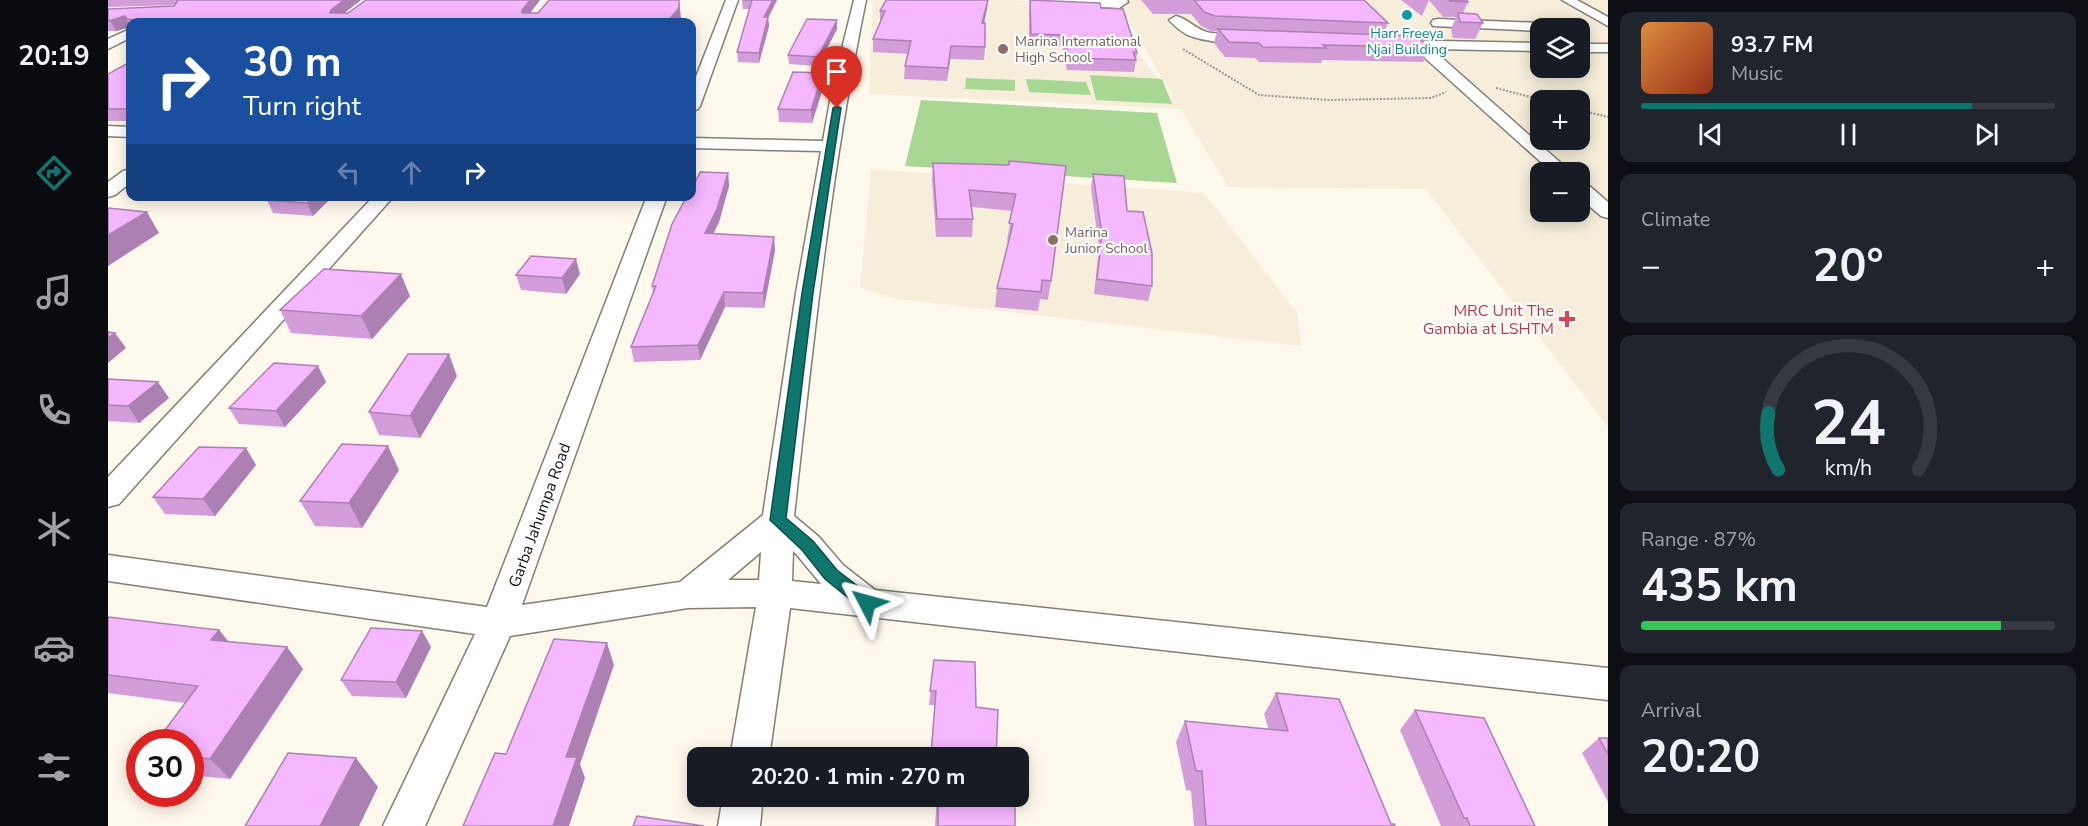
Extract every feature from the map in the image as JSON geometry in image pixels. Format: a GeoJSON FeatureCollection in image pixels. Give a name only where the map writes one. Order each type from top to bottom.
{"type":"FeatureCollection","features":[{"type":"Feature","properties":{"kind":"street"},"geometry":{"type":"LineString","coordinates":[[696,95],[732,0]]}},
{"type":"Feature","properties":{"kind":"street"},"geometry":{"type":"LineString","coordinates":[[751,747],[775,593],[778,520],[807,293],[840,89],[860,0]]}},
{"type":"Feature","properties":{"kind":"street"},"geometry":{"type":"LineString","coordinates":[[1039,0],[1120,2]]}},
{"type":"Feature","properties":{"kind":"street"},"geometry":{"type":"LineString","coordinates":[[1568,0],[1608,22]]}},
{"type":"Feature","properties":{"kind":"street"},"geometry":{"type":"LineString","coordinates":[[1446,46],[1435,19],[1530,25]]}},
{"type":"Feature","properties":{"kind":"street"},"geometry":{"type":"LineString","coordinates":[[1176,20],[1192,32],[1210,37],[1262,39]]}},
{"type":"Feature","properties":{"kind":"street"},"geometry":{"type":"LineString","coordinates":[[1590,30],[1608,30]]}},
{"type":"Feature","properties":{"kind":"street"},"geometry":{"type":"LineString","coordinates":[[108,45],[126,35]]}},
{"type":"Feature","properties":{"kind":"street"},"geometry":{"type":"LineString","coordinates":[[1383,37],[1401,45],[1530,47]]}},
{"type":"Feature","properties":{"kind":"street"},"geometry":{"type":"LineString","coordinates":[[1419,45],[1551,162]]}},
{"type":"Feature","properties":{"kind":"street"},"geometry":{"type":"LineString","coordinates":[[1590,48],[1608,48]]}},
{"type":"Feature","properties":{"kind":"street"},"geometry":{"type":"LineString","coordinates":[[108,131],[126,132]]}},
{"type":"Feature","properties":{"kind":"street"},"geometry":{"type":"LineString","coordinates":[[696,143],[831,146]]}},
{"type":"Feature","properties":{"kind":"street"},"geometry":{"type":"LineString","coordinates":[[108,191],[126,178]]}},
{"type":"Feature","properties":{"kind":"street"},"geometry":{"type":"LineString","coordinates":[[1590,197],[1608,212]]}},
{"type":"Feature","properties":{"kind":"street"},"geometry":{"type":"LineString","coordinates":[[108,496],[380,201]]}},
{"type":"Feature","properties":{"kind":"street","name":"Garba Jahumpa Road"},"geometry":{"type":"LineString","coordinates":[[404,826],[498,623],[655,201]]}},
{"type":"Feature","properties":{"kind":"street"},"geometry":{"type":"LineString","coordinates":[[688,594],[778,520]]}},
{"type":"Feature","properties":{"kind":"street"},"geometry":{"type":"LineString","coordinates":[[778,520],[808,546],[831,574],[867,603]]}},
{"type":"Feature","properties":{"kind":"street"},"geometry":{"type":"LineString","coordinates":[[108,568],[498,623],[688,594],[775,593],[1608,684]]}},
{"type":"Feature","properties":{"kind":"street"},"geometry":{"type":"LineString","coordinates":[[739,826],[742,807]]}},
{"type":"Feature","properties":{"kind":"path"},"geometry":{"type":"LineString","coordinates":[[1176,20],[1182,48],[1259,95],[1329,100],[1431,98],[1452,89],[1453,76]]}},
{"type":"Feature","properties":{"kind":"path"},"geometry":{"type":"LineString","coordinates":[[1590,112],[1608,117]]}},
{"type":"Feature","properties":{"kind":"shaded area","name":"MRC Unit The Gambia at LSHTM"},"geometry":{"type":"Polygon","coordinates":[[[873,0],[1009,0],[1101,5],[1177,103],[1116,0],[1608,0],[1608,427],[1426,189],[1228,187],[1181,109],[869,94],[873,0]]]}},
{"type":"Feature","properties":{"kind":"shaded area","name":"Marina Junior School"},"geometry":{"type":"Polygon","coordinates":[[[871,169],[1204,193],[1297,312],[1301,346],[890,298],[860,287],[871,169]]]}},
{"type":"Feature","properties":{"kind":"green space"},"geometry":{"type":"Polygon","coordinates":[[[1090,75],[1162,79],[1172,104],[1096,100],[1090,75]]]}},
{"type":"Feature","properties":{"kind":"green space"},"geometry":{"type":"Polygon","coordinates":[[[966,78],[1015,80],[1015,91],[965,89],[966,78]]]}},
{"type":"Feature","properties":{"kind":"green space"},"geometry":{"type":"Polygon","coordinates":[[[1026,79],[1086,82],[1091,95],[1029,92],[1026,79]]]}},
{"type":"Feature","properties":{"kind":"green space"},"geometry":{"type":"Polygon","coordinates":[[[921,100],[1157,113],[1177,183],[905,166],[921,100]]]}},
{"type":"Feature","properties":{"kind":"building"},"geometry":{"type":"Polygon","coordinates":[[[177,0],[344,0],[330,13],[348,13],[366,0],[530,0],[522,13],[538,13],[549,0],[679,0],[679,8],[670,18],[126,18],[125,16],[108,21],[108,9],[174,6],[177,0]]]}},
{"type":"Feature","properties":{"kind":"building"},"geometry":{"type":"Polygon","coordinates":[[[752,0],[773,0],[764,17],[768,17],[759,53],[737,52],[752,0]]]}},
{"type":"Feature","properties":{"kind":"building"},"geometry":{"type":"Polygon","coordinates":[[[886,0],[988,0],[982,23],[985,23],[985,47],[951,46],[948,68],[905,66],[911,41],[873,39],[885,11],[880,11],[886,0]]]}},
{"type":"Feature","properties":{"kind":"building"},"geometry":{"type":"Polygon","coordinates":[[[1030,0],[1100,3],[1101,8],[1123,9],[1137,53],[1133,52],[1136,60],[1069,58],[1064,35],[1031,34],[1030,0]]]}},
{"type":"Feature","properties":{"kind":"building"},"geometry":{"type":"Polygon","coordinates":[[[1194,0],[1364,0],[1388,23],[1215,16],[1204,12],[1194,0]]]}},
{"type":"Feature","properties":{"kind":"building"},"geometry":{"type":"Polygon","coordinates":[[[1467,0],[1468,2],[1450,1],[1467,0]]]}},
{"type":"Feature","properties":{"kind":"building"},"geometry":{"type":"Polygon","coordinates":[[[1458,13],[1477,14],[1483,23],[1460,22],[1458,13]]]}},
{"type":"Feature","properties":{"kind":"building"},"geometry":{"type":"Polygon","coordinates":[[[807,19],[837,20],[818,57],[788,55],[807,19]]]}},
{"type":"Feature","properties":{"kind":"building"},"geometry":{"type":"Polygon","coordinates":[[[1218,29],[1416,36],[1429,47],[1323,45],[1326,48],[1263,47],[1259,43],[1229,42],[1218,29]]]}},
{"type":"Feature","properties":{"kind":"building"},"geometry":{"type":"Polygon","coordinates":[[[126,64],[126,109],[108,109],[108,74],[126,64]]]}},
{"type":"Feature","properties":{"kind":"building"},"geometry":{"type":"Polygon","coordinates":[[[793,72],[823,73],[811,110],[778,109],[793,72]]]}},
{"type":"Feature","properties":{"kind":"building"},"geometry":{"type":"Polygon","coordinates":[[[1009,161],[1066,166],[1051,281],[1042,280],[1041,292],[997,288],[1013,224],[1009,223],[1016,194],[969,190],[973,219],[937,219],[933,163],[1009,165],[1009,161]]]}},
{"type":"Feature","properties":{"kind":"building"},"geometry":{"type":"Polygon","coordinates":[[[700,172],[728,173],[717,209],[705,233],[774,237],[763,293],[724,292],[698,345],[631,347],[656,286],[652,286],[672,224],[684,201],[696,201],[696,180],[700,172]]]}},
{"type":"Feature","properties":{"kind":"building"},"geometry":{"type":"Polygon","coordinates":[[[1093,174],[1124,176],[1127,211],[1143,212],[1152,253],[1152,286],[1097,279],[1102,234],[1093,174]]]}},
{"type":"Feature","properties":{"kind":"building"},"geometry":{"type":"Polygon","coordinates":[[[280,201],[309,201],[307,203],[280,201]]]}},
{"type":"Feature","properties":{"kind":"building"},"geometry":{"type":"Polygon","coordinates":[[[108,208],[147,212],[108,235],[108,208]]]}},
{"type":"Feature","properties":{"kind":"building"},"geometry":{"type":"Polygon","coordinates":[[[531,256],[576,259],[562,278],[516,275],[531,256]]]}},
{"type":"Feature","properties":{"kind":"building"},"geometry":{"type":"Polygon","coordinates":[[[324,269],[401,274],[361,316],[280,310],[324,269]]]}},
{"type":"Feature","properties":{"kind":"building"},"geometry":{"type":"Polygon","coordinates":[[[408,354],[449,354],[410,416],[369,412],[408,354]]]}},
{"type":"Feature","properties":{"kind":"building"},"geometry":{"type":"Polygon","coordinates":[[[274,363],[318,366],[276,411],[229,408],[274,363]]]}},
{"type":"Feature","properties":{"kind":"building"},"geometry":{"type":"Polygon","coordinates":[[[108,379],[158,382],[128,406],[108,405],[108,379]]]}},
{"type":"Feature","properties":{"kind":"building"},"geometry":{"type":"Polygon","coordinates":[[[342,444],[388,446],[349,503],[300,501],[342,444]]]}},
{"type":"Feature","properties":{"kind":"building"},"geometry":{"type":"Polygon","coordinates":[[[199,447],[246,448],[203,499],[153,497],[199,447]]]}},
{"type":"Feature","properties":{"kind":"building"},"geometry":{"type":"Polygon","coordinates":[[[108,617],[219,630],[211,640],[287,647],[210,759],[204,758],[204,729],[166,729],[198,686],[108,675],[108,617]]]}},
{"type":"Feature","properties":{"kind":"building"},"geometry":{"type":"Polygon","coordinates":[[[371,628],[422,631],[396,682],[341,680],[371,628]]]}},
{"type":"Feature","properties":{"kind":"building"},"geometry":{"type":"Polygon","coordinates":[[[554,639],[607,643],[566,757],[577,757],[553,826],[463,826],[495,753],[506,754],[554,639]]]}},
{"type":"Feature","properties":{"kind":"building"},"geometry":{"type":"Polygon","coordinates":[[[934,660],[975,662],[976,707],[998,710],[996,747],[932,747],[936,691],[930,691],[934,660]]]}},
{"type":"Feature","properties":{"kind":"building"},"geometry":{"type":"Polygon","coordinates":[[[1276,693],[1339,699],[1391,824],[1395,826],[1206,826],[1202,771],[1196,771],[1185,721],[1288,731],[1276,693]]]}},
{"type":"Feature","properties":{"kind":"building"},"geometry":{"type":"Polygon","coordinates":[[[1415,710],[1484,718],[1535,826],[1470,826],[1467,818],[1464,818],[1415,710]]]}},
{"type":"Feature","properties":{"kind":"building"},"geometry":{"type":"Polygon","coordinates":[[[1599,738],[1608,738],[1608,754],[1599,738]]]}},
{"type":"Feature","properties":{"kind":"building"},"geometry":{"type":"Polygon","coordinates":[[[288,753],[356,758],[320,826],[245,826],[288,753]]]}},
{"type":"Feature","properties":{"kind":"building"},"geometry":{"type":"Polygon","coordinates":[[[938,807],[1015,807],[1015,826],[938,826],[938,807]]]}},
{"type":"Feature","properties":{"kind":"building"},"geometry":{"type":"Polygon","coordinates":[[[637,816],[704,826],[633,826],[637,816]]]}},
{"type":"Feature","properties":{"kind":"place","name":"Harr Freeya Njai Building"},"geometry":{"type":"Point","coordinates":[1407,15]}},
{"type":"Feature","properties":{"kind":"place","name":"Marina International High School"},"geometry":{"type":"Point","coordinates":[1003,49]}},
{"type":"Feature","properties":{"kind":"place","name":"Marina Junior School"},"geometry":{"type":"Point","coordinates":[1053,240]}},
{"type":"Feature","properties":{"kind":"place","name":"MRC Unit The Gambia at LSHTM"},"geometry":{"type":"Point","coordinates":[1567,319]}},
{"type":"Feature","properties":{"kind":"route"},"geometry":{"type":"LineString","coordinates":[[837,108],[807,293],[778,520],[808,546],[831,574],[867,603]]}}]}
